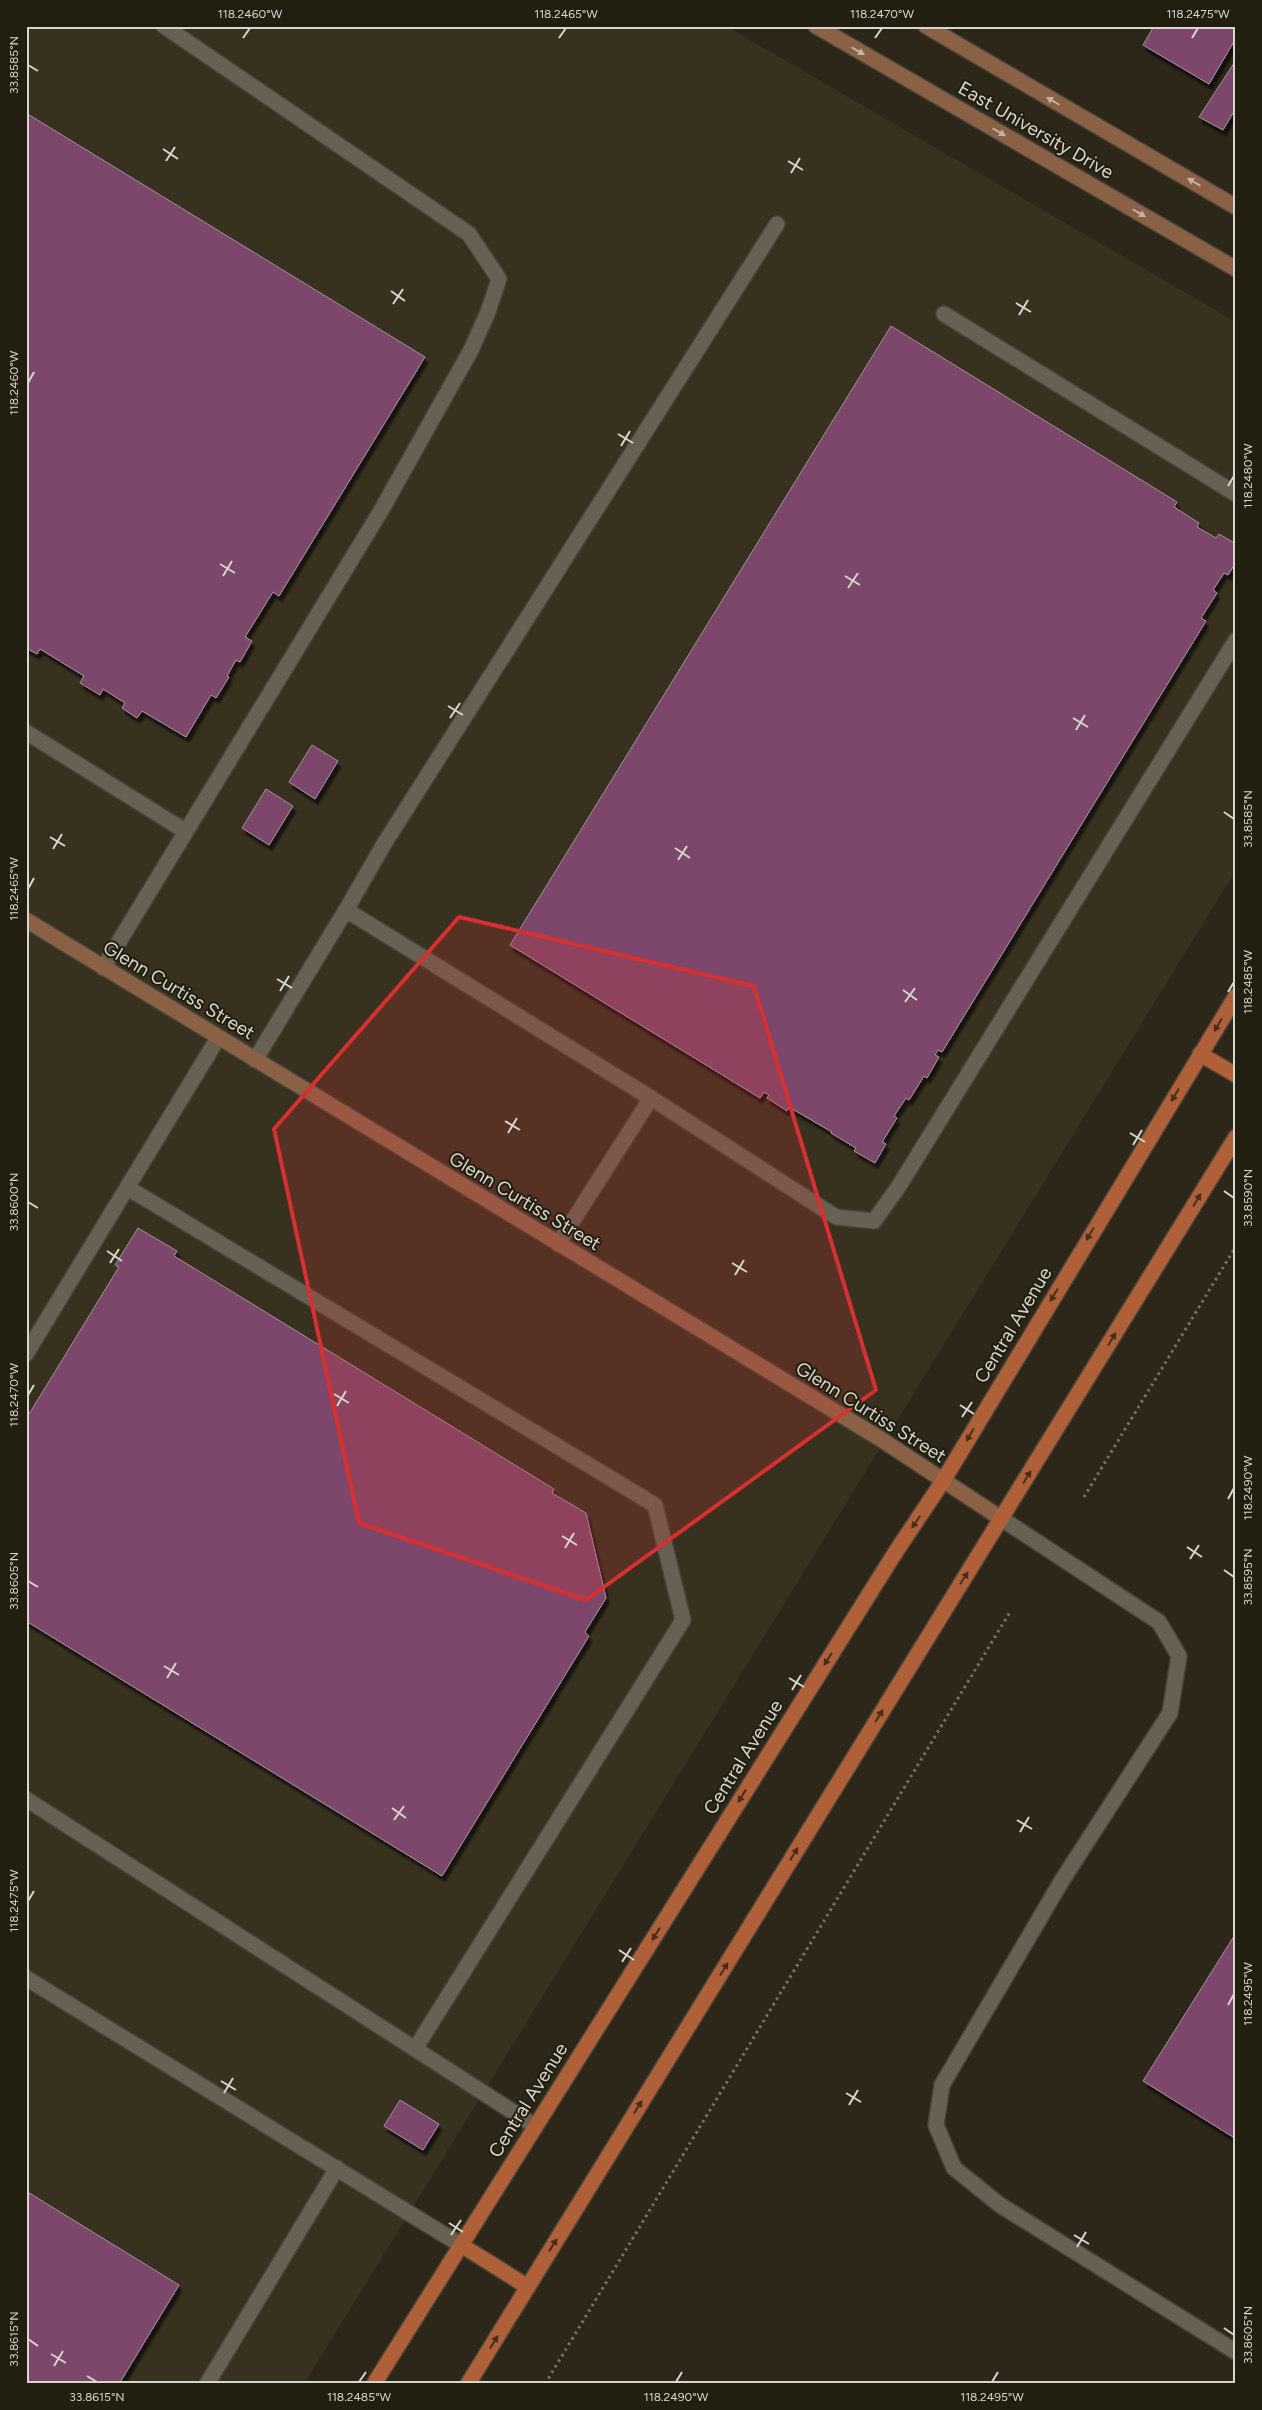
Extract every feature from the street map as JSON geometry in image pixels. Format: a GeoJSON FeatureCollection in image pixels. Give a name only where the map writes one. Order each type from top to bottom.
{"type":"FeatureCollection","features":[{"type":"Feature","properties":{"kind":"main road","name":"Central Avenue"},"geometry":{"type":"LineString","coordinates":[[374,2384],[894,1553],[943,1481],[1236,996]]}},
{"type":"Feature","properties":{"kind":"main road"},"geometry":{"type":"LineString","coordinates":[[1200,1054],[1236,1075]]}},
{"type":"Feature","properties":{"kind":"main road"},"geometry":{"type":"LineString","coordinates":[[468,2384],[1236,1137]]}},
{"type":"Feature","properties":{"kind":"main road"},"geometry":{"type":"LineString","coordinates":[[461,2245],[528,2287]]}},
{"type":"Feature","properties":{"kind":"street"},"geometry":{"type":"LineString","coordinates":[[103,968],[382,509],[471,350],[488,312],[499,279],[469,234],[164,26]]}},
{"type":"Feature","properties":{"kind":"street","name":"East University Drive"},"geometry":{"type":"LineString","coordinates":[[816,26],[1236,269]]}},
{"type":"Feature","properties":{"kind":"street","name":"East University Drive"},"geometry":{"type":"LineString","coordinates":[[926,26],[1236,207]]}},
{"type":"Feature","properties":{"kind":"street"},"geometry":{"type":"LineString","coordinates":[[255,1060],[389,836],[777,224]]}},
{"type":"Feature","properties":{"kind":"street"},"geometry":{"type":"LineString","coordinates":[[944,314],[1236,494]]}},
{"type":"Feature","properties":{"kind":"street"},"geometry":{"type":"LineString","coordinates":[[346,910],[650,1098],[836,1217],[874,1221],[904,1178],[1236,640]]}},
{"type":"Feature","properties":{"kind":"street"},"geometry":{"type":"LineString","coordinates":[[26,732],[185,831]]}},
{"type":"Feature","properties":{"kind":"street","name":"Glenn Curtiss Street"},"geometry":{"type":"LineString","coordinates":[[26,920],[879,1438],[1002,1519]]}},
{"type":"Feature","properties":{"kind":"street"},"geometry":{"type":"LineString","coordinates":[[26,1354],[218,1038]]}},
{"type":"Feature","properties":{"kind":"street"},"geometry":{"type":"LineString","coordinates":[[558,1244],[650,1098]]}},
{"type":"Feature","properties":{"kind":"street"},"geometry":{"type":"LineString","coordinates":[[128,1188],[655,1505],[683,1620],[415,2049]]}},
{"type":"Feature","properties":{"kind":"street"},"geometry":{"type":"LineString","coordinates":[[1002,1519],[1159,1622],[1178,1656],[1170,1712],[1061,1882],[942,2085],[936,2125],[954,2168],[1000,2205],[1236,2352]]}},
{"type":"Feature","properties":{"kind":"street"},"geometry":{"type":"LineString","coordinates":[[26,1799],[535,2126]]}},
{"type":"Feature","properties":{"kind":"street"},"geometry":{"type":"LineString","coordinates":[[26,1978],[461,2245]]}},
{"type":"Feature","properties":{"kind":"street"},"geometry":{"type":"LineString","coordinates":[[207,2384],[337,2168]]}},
{"type":"Feature","properties":{"kind":"path"},"geometry":{"type":"LineString","coordinates":[[1084,1497],[1236,1246]]}},
{"type":"Feature","properties":{"kind":"path"},"geometry":{"type":"LineString","coordinates":[[545,2384],[1010,1612]]}},
{"type":"Feature","properties":{"kind":"highlighted area"},"geometry":{"type":"Polygon","coordinates":[[[459,917],[754,986],[876,1390],[586,1600],[359,1523],[274,1129],[459,917]]]}},
{"type":"Feature","properties":{"kind":"shaded area"},"geometry":{"type":"Polygon","coordinates":[[[26,26],[726,26],[1236,322],[1236,870],[304,2384],[26,2384],[26,26]]]}},
{"type":"Feature","properties":{"kind":"building"},"geometry":{"type":"Polygon","coordinates":[[[1154,26],[1236,26],[1236,38],[1209,84],[1143,45],[1154,26]]]}},
{"type":"Feature","properties":{"kind":"building"},"geometry":{"type":"Polygon","coordinates":[[[1236,60],[1236,108],[1223,130],[1199,117],[1236,60]]]}},
{"type":"Feature","properties":{"kind":"building"},"geometry":{"type":"Polygon","coordinates":[[[26,113],[425,357],[279,596],[273,592],[245,637],[252,641],[240,662],[236,660],[227,676],[229,677],[216,698],[211,695],[186,737],[142,711],[137,718],[122,708],[125,703],[103,689],[100,695],[80,683],[84,676],[40,649],[37,654],[26,648],[26,113]]]}},
{"type":"Feature","properties":{"kind":"building"},"geometry":{"type":"Polygon","coordinates":[[[891,326],[1177,502],[1174,507],[1199,523],[1197,527],[1216,538],[1219,534],[1236,544],[1236,562],[1228,575],[1224,573],[1213,590],[1217,593],[1201,618],[1206,621],[942,1052],[938,1050],[935,1055],[939,1057],[927,1078],[924,1076],[909,1100],[906,1098],[894,1116],[897,1118],[882,1142],[886,1144],[875,1163],[854,1151],[856,1148],[832,1132],[789,1107],[787,1111],[767,1098],[769,1095],[764,1092],[760,1098],[510,945],[891,326]]]}},
{"type":"Feature","properties":{"kind":"building"},"geometry":{"type":"Polygon","coordinates":[[[312,745],[338,761],[315,799],[289,782],[312,745]]]}},
{"type":"Feature","properties":{"kind":"building"},"geometry":{"type":"Polygon","coordinates":[[[266,789],[293,806],[269,845],[242,828],[266,789]]]}},
{"type":"Feature","properties":{"kind":"building"},"geometry":{"type":"Polygon","coordinates":[[[138,1228],[177,1251],[174,1256],[554,1489],[552,1493],[586,1513],[606,1598],[585,1632],[589,1636],[442,1876],[26,1621],[26,1419],[119,1267],[115,1265],[138,1228]]]}},
{"type":"Feature","properties":{"kind":"building"},"geometry":{"type":"Polygon","coordinates":[[[1236,1933],[1236,2136],[1233,2137],[1143,2081],[1236,1933]]]}},
{"type":"Feature","properties":{"kind":"building"},"geometry":{"type":"Polygon","coordinates":[[[400,2100],[439,2124],[423,2150],[384,2126],[400,2100]]]}},
{"type":"Feature","properties":{"kind":"building"},"geometry":{"type":"Polygon","coordinates":[[[26,2191],[179,2285],[119,2384],[26,2384],[26,2191]]]}}]}
